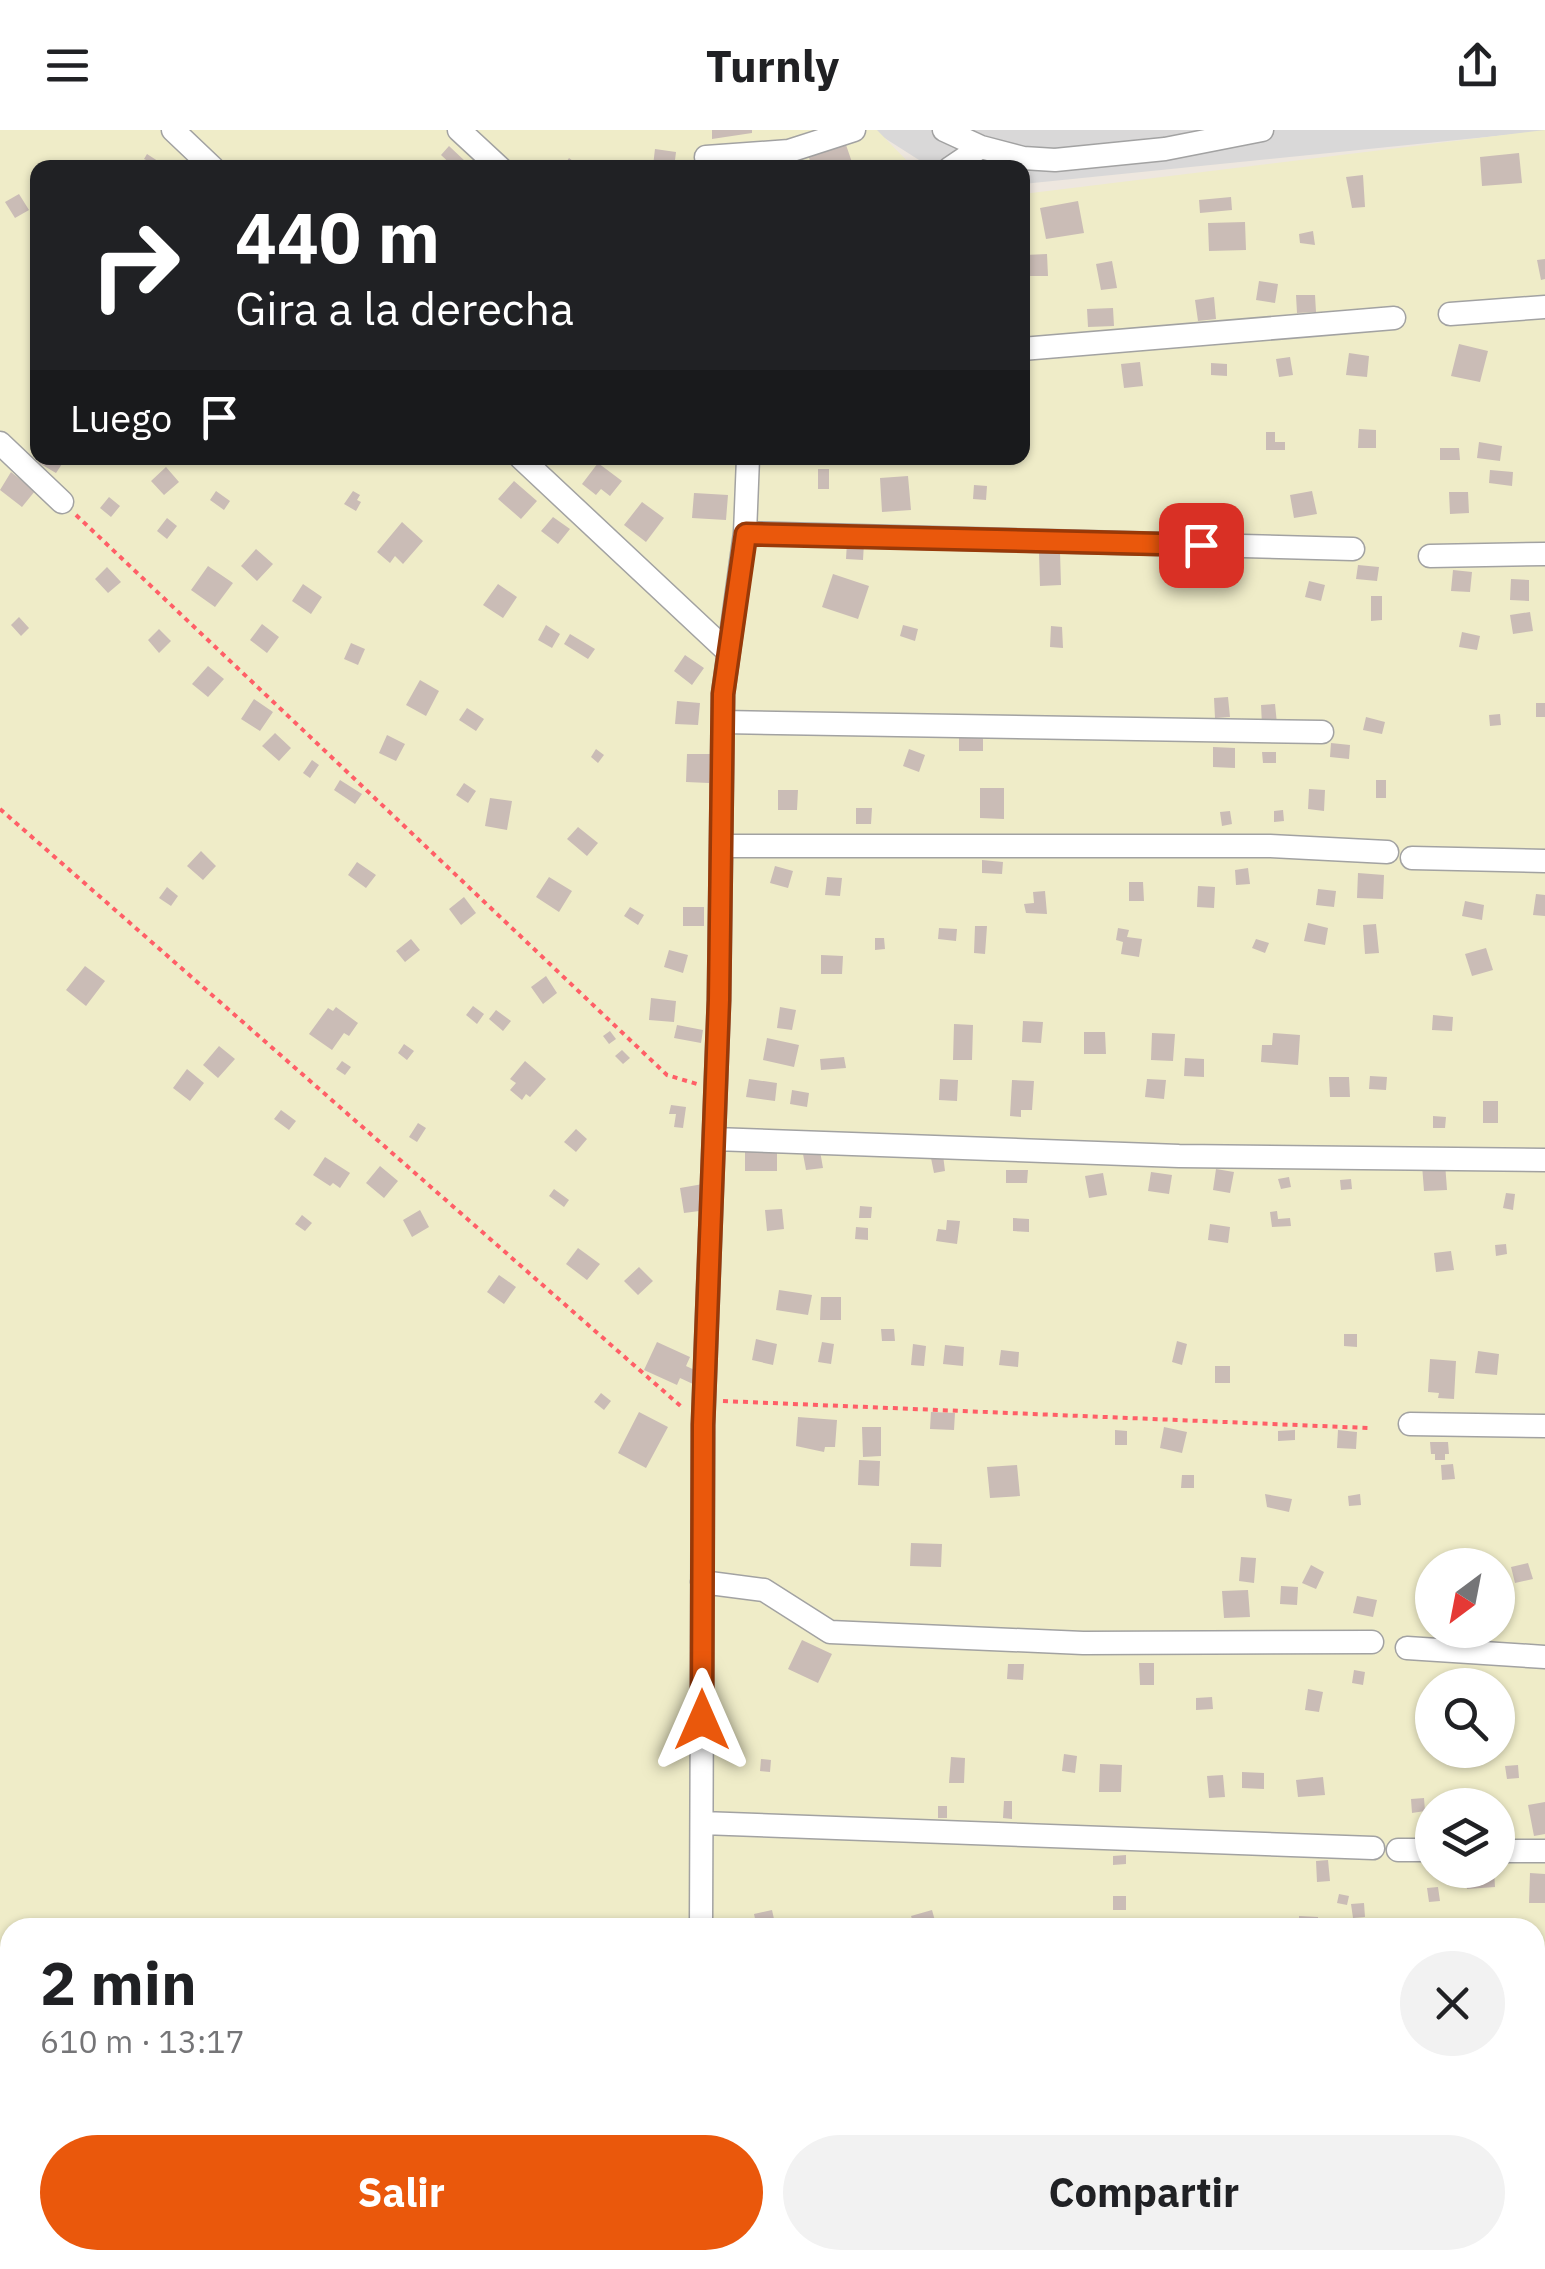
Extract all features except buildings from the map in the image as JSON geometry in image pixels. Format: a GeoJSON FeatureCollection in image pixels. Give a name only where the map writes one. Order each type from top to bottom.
{"type":"FeatureCollection","features":[{"type":"Feature","properties":{"kind":"street"},"geometry":{"type":"LineString","coordinates":[[173,130],[205,160]]}},
{"type":"Feature","properties":{"kind":"street"},"geometry":{"type":"LineString","coordinates":[[459,130],[491,160]]}},
{"type":"Feature","properties":{"kind":"street"},"geometry":{"type":"LineString","coordinates":[[706,156],[789,151],[854,130]]}},
{"type":"Feature","properties":{"kind":"street"},"geometry":{"type":"LineString","coordinates":[[944,130],[1022,158],[1055,160],[1165,149],[1262,130]]}},
{"type":"Feature","properties":{"kind":"street"},"geometry":{"type":"LineString","coordinates":[[961,160],[981,146]]}},
{"type":"Feature","properties":{"kind":"street"},"geometry":{"type":"LineString","coordinates":[[1450,314],[1545,307]]}},
{"type":"Feature","properties":{"kind":"street"},"geometry":{"type":"LineString","coordinates":[[1030,348],[1394,318]]}},
{"type":"Feature","properties":{"kind":"street"},"geometry":{"type":"LineString","coordinates":[[0,443],[62,502]]}},
{"type":"Feature","properties":{"kind":"street"},"geometry":{"type":"LineString","coordinates":[[528,465],[727,651]]}},
{"type":"Feature","properties":{"kind":"street"},"geometry":{"type":"LineString","coordinates":[[701,1918],[703,1425],[716,1090],[723,722],[727,651],[746,534],[748,465]]}},
{"type":"Feature","properties":{"kind":"street"},"geometry":{"type":"LineString","coordinates":[[746,534],[1353,549]]}},
{"type":"Feature","properties":{"kind":"street"},"geometry":{"type":"LineString","coordinates":[[1430,556],[1545,554]]}},
{"type":"Feature","properties":{"kind":"street"},"geometry":{"type":"LineString","coordinates":[[723,722],[1322,732]]}},
{"type":"Feature","properties":{"kind":"street"},"geometry":{"type":"LineString","coordinates":[[721,846],[1270,846],[1387,852]]}},
{"type":"Feature","properties":{"kind":"street"},"geometry":{"type":"LineString","coordinates":[[1412,858],[1545,861]]}},
{"type":"Feature","properties":{"kind":"street"},"geometry":{"type":"LineString","coordinates":[[714,1139],[1179,1156],[1545,1160]]}},
{"type":"Feature","properties":{"kind":"street"},"geometry":{"type":"LineString","coordinates":[[1410,1424],[1545,1426]]}},
{"type":"Feature","properties":{"kind":"street"},"geometry":{"type":"LineString","coordinates":[[702,1582],[764,1590],[830,1632],[1083,1643],[1372,1642]]}},
{"type":"Feature","properties":{"kind":"street"},"geometry":{"type":"LineString","coordinates":[[1407,1648],[1545,1657]]}},
{"type":"Feature","properties":{"kind":"street"},"geometry":{"type":"LineString","coordinates":[[702,1823],[1373,1848]]}},
{"type":"Feature","properties":{"kind":"street"},"geometry":{"type":"LineString","coordinates":[[1398,1850],[1415,1850]]}},
{"type":"Feature","properties":{"kind":"street"},"geometry":{"type":"LineString","coordinates":[[1515,1851],[1545,1851]]}},
{"type":"Feature","properties":{"kind":"path"},"geometry":{"type":"LineString","coordinates":[[62,502],[666,1075],[716,1090]]}},
{"type":"Feature","properties":{"kind":"path"},"geometry":{"type":"LineString","coordinates":[[0,809],[703,1425]]}},
{"type":"Feature","properties":{"kind":"path"},"geometry":{"type":"LineString","coordinates":[[704,1400],[1368,1428]]}},
{"type":"Feature","properties":{"kind":"shaded area"},"geometry":{"type":"Polygon","coordinates":[[[0,130],[877,130],[906,160],[30,160],[30,465],[1030,465],[1030,193],[1545,130],[1545,1918],[0,1918],[0,130]]]}},
{"type":"Feature","properties":{"kind":"shaded area"},"geometry":{"type":"Polygon","coordinates":[[[872,130],[1545,130],[1030,183],[1030,160],[919,160],[872,130]]]}},
{"type":"Feature","properties":{"kind":"route"},"geometry":{"type":"LineString","coordinates":[[702,1720],[703,1425],[719,1000],[723,694],[746,534],[1201,545]]}}]}
